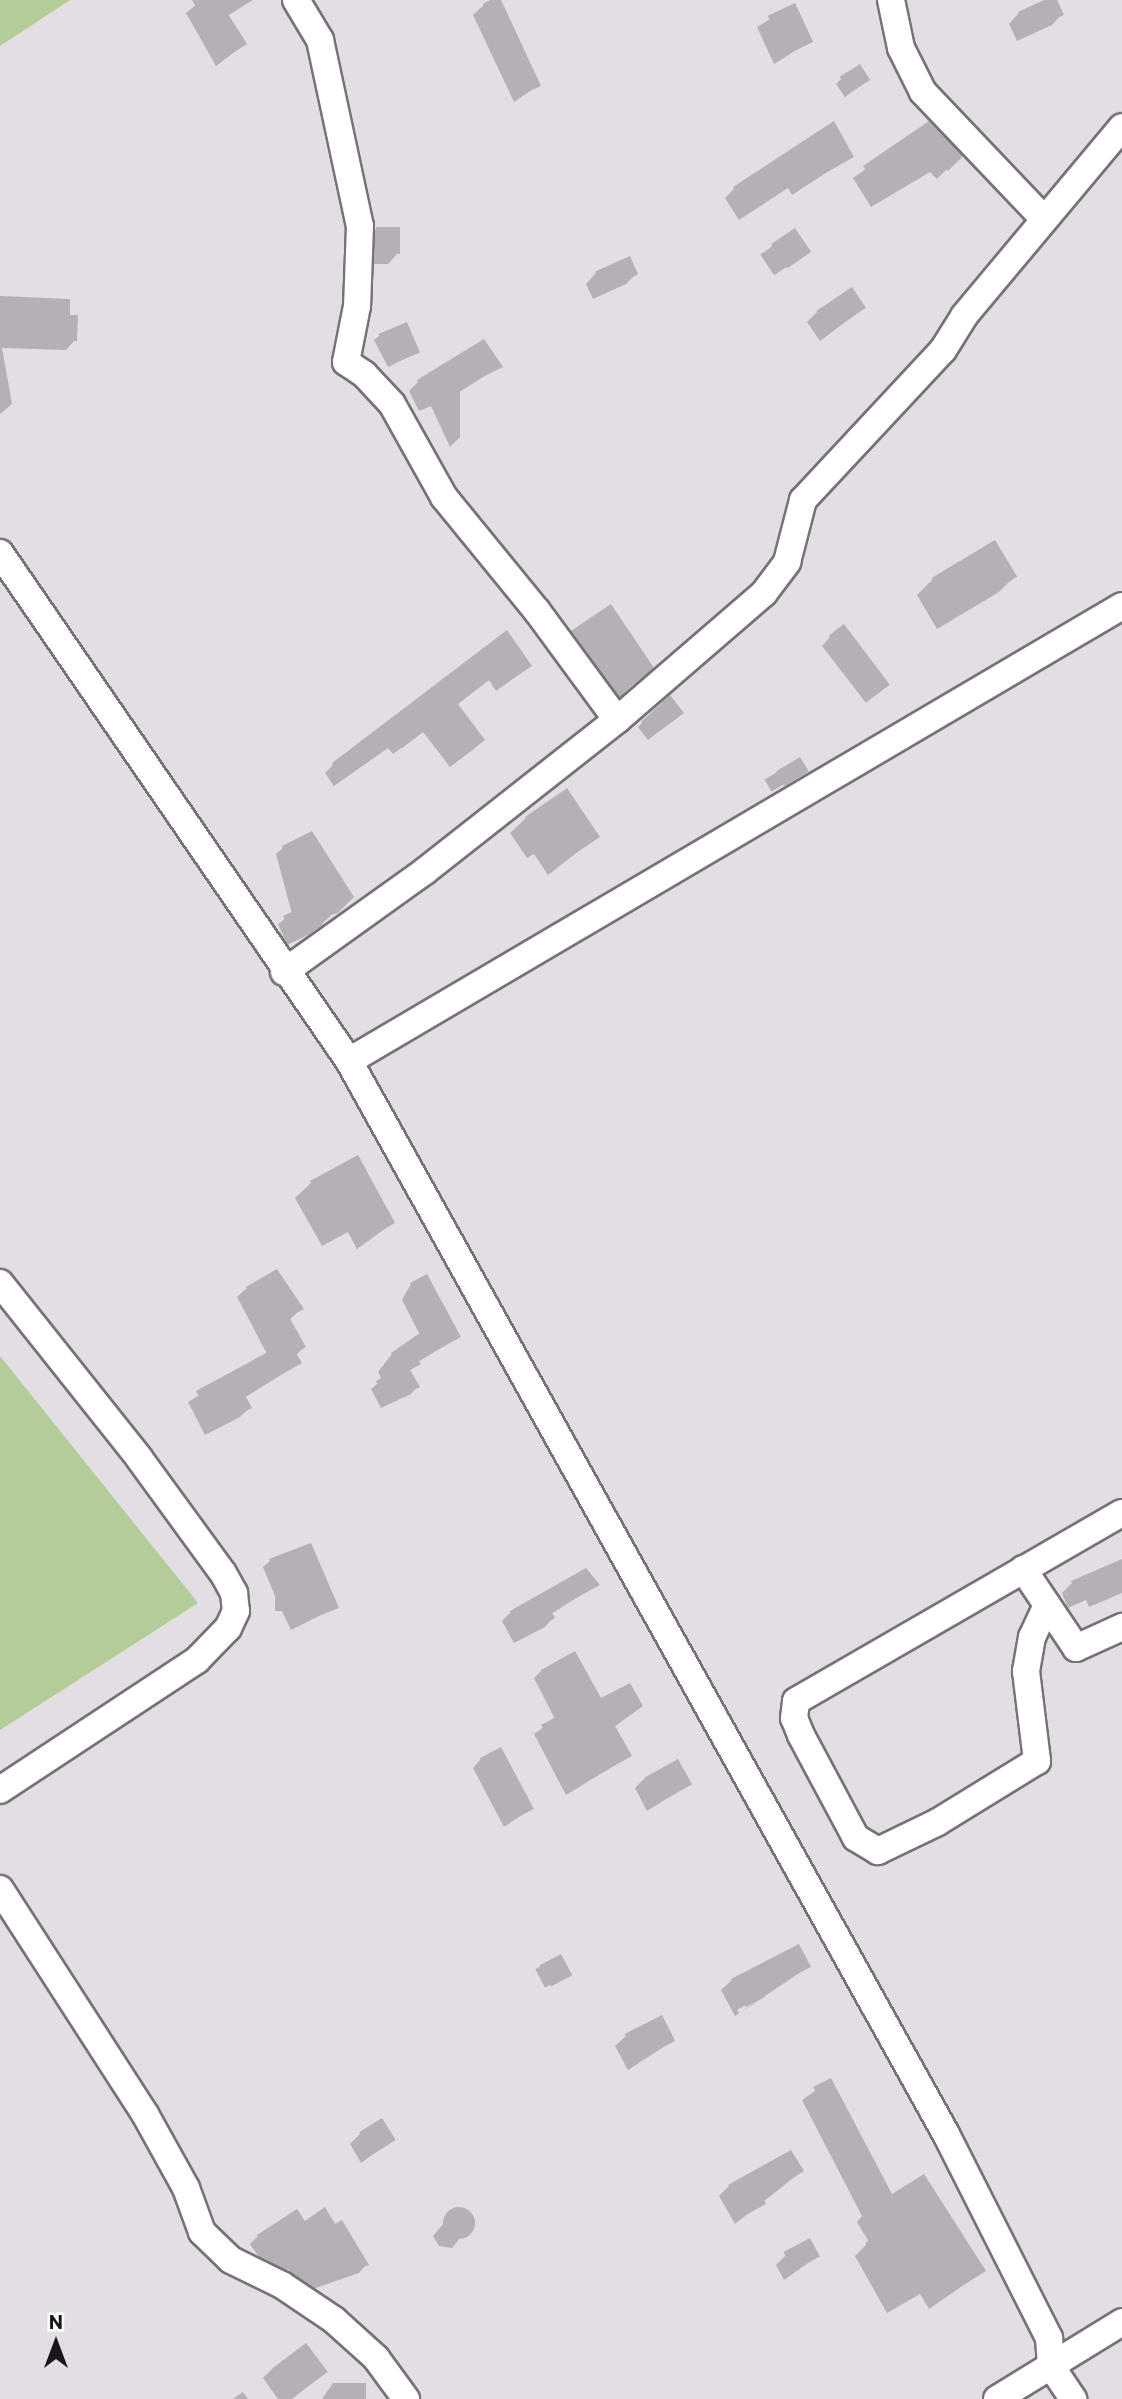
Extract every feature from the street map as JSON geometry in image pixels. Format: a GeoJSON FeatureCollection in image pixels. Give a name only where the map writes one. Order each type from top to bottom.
{"type":"FeatureCollection","features":[{"type":"Feature","properties":{"kind":"street"},"geometry":{"type":"LineString","coordinates":[[296,0],[320,40],[360,226],[357,306],[346,362],[392,404],[444,497],[537,611],[617,720]]}},
{"type":"Feature","properties":{"kind":"street"},"geometry":{"type":"LineString","coordinates":[[891,0],[901,48],[923,92],[1044,219]]}},
{"type":"Feature","properties":{"kind":"street"},"geometry":{"type":"LineString","coordinates":[[284,972],[425,871],[617,720],[764,593],[786,562],[803,500],[943,350],[964,316],[1122,127]]}},
{"type":"Feature","properties":{"kind":"street"},"geometry":{"type":"LineString","coordinates":[[0,553],[284,972],[349,1061],[946,2134],[1049,2338],[1051,2367],[1073,2399]]}},
{"type":"Feature","properties":{"kind":"street"},"geometry":{"type":"LineString","coordinates":[[349,1061],[1122,606]]}},
{"type":"Feature","properties":{"kind":"street"},"geometry":{"type":"LineString","coordinates":[[0,1283],[139,1458],[223,1573],[236,1611],[228,1628],[197,1660],[0,1790]]}},
{"type":"Feature","properties":{"kind":"street"},"geometry":{"type":"LineString","coordinates":[[1047,1605],[1032,1637],[1026,1671],[1037,1761],[938,1822],[878,1851],[856,1838],[801,1735],[794,1718],[796,1701],[1122,1513]]}},
{"type":"Feature","properties":{"kind":"street"},"geometry":{"type":"LineString","coordinates":[[1023,1569],[1076,1648],[1122,1627]]}},
{"type":"Feature","properties":{"kind":"street"},"geometry":{"type":"LineString","coordinates":[[0,1889],[145,2114],[186,2188],[202,2232],[231,2260],[282,2285],[334,2320],[376,2358],[406,2399]]}},
{"type":"Feature","properties":{"kind":"street"},"geometry":{"type":"LineString","coordinates":[[997,2399],[1122,2322]]}},
{"type":"Feature","properties":{"kind":"green space"},"geometry":{"type":"Polygon","coordinates":[[[0,0],[70,0],[0,46],[0,0]]]}},
{"type":"Feature","properties":{"kind":"green space"},"geometry":{"type":"Polygon","coordinates":[[[0,1356],[198,1603],[0,1730],[0,1356]]]}},
{"type":"Feature","properties":{"kind":"building"},"geometry":{"type":"Polygon","coordinates":[[[192,0],[250,0],[228,14],[247,44],[225,58],[192,0]]]}},
{"type":"Feature","properties":{"kind":"building"},"geometry":{"type":"Polygon","coordinates":[[[490,0],[501,0],[541,86],[525,93],[483,4],[490,0]]]}},
{"type":"Feature","properties":{"kind":"building"},"geometry":{"type":"Polygon","coordinates":[[[1044,0],[1057,0],[1064,15],[1027,32],[1018,12],[1044,0]]]}},
{"type":"Feature","properties":{"kind":"building"},"geometry":{"type":"Polygon","coordinates":[[[795,3],[813,42],[786,55],[768,16],[795,3]]]}},
{"type":"Feature","properties":{"kind":"building"},"geometry":{"type":"Polygon","coordinates":[[[860,64],[870,80],[850,93],[840,77],[860,64]]]}},
{"type":"Feature","properties":{"kind":"building"},"geometry":{"type":"Polygon","coordinates":[[[834,121],[854,157],[802,186],[798,179],[749,211],[733,187],[834,121]]]}},
{"type":"Feature","properties":{"kind":"building"},"geometry":{"type":"Polygon","coordinates":[[[929,121],[963,156],[948,171],[941,163],[882,198],[863,166],[929,121]]]}},
{"type":"Feature","properties":{"kind":"building"},"geometry":{"type":"Polygon","coordinates":[[[376,227],[400,227],[400,254],[376,254],[376,227]]]}},
{"type":"Feature","properties":{"kind":"building"},"geometry":{"type":"Polygon","coordinates":[[[795,228],[811,252],[787,268],[771,244],[795,228]]]}},
{"type":"Feature","properties":{"kind":"building"},"geometry":{"type":"Polygon","coordinates":[[[630,256],[638,274],[603,290],[595,271],[630,256]]]}},
{"type":"Feature","properties":{"kind":"building"},"geometry":{"type":"Polygon","coordinates":[[[852,287],[866,308],[830,332],[816,311],[852,287]]]}},
{"type":"Feature","properties":{"kind":"building"},"geometry":{"type":"Polygon","coordinates":[[[0,296],[70,299],[70,315],[78,315],[77,341],[0,338],[0,296]]]}},
{"type":"Feature","properties":{"kind":"building"},"geometry":{"type":"Polygon","coordinates":[[[407,322],[420,352],[391,364],[378,334],[407,322]]]}},
{"type":"Feature","properties":{"kind":"building"},"geometry":{"type":"Polygon","coordinates":[[[484,339],[503,367],[460,388],[460,439],[440,398],[429,403],[417,380],[484,339]]]}},
{"type":"Feature","properties":{"kind":"building"},"geometry":{"type":"Polygon","coordinates":[[[995,540],[1017,577],[954,615],[932,578],[995,540]]]}},
{"type":"Feature","properties":{"kind":"building"},"geometry":{"type":"Polygon","coordinates":[[[611,604],[654,668],[634,684],[613,654],[597,666],[571,631],[611,604]]]}},
{"type":"Feature","properties":{"kind":"building"},"geometry":{"type":"Polygon","coordinates":[[[844,624],[890,685],[875,696],[829,635],[844,624]]]}},
{"type":"Feature","properties":{"kind":"building"},"geometry":{"type":"Polygon","coordinates":[[[507,630],[532,666],[505,684],[498,673],[458,704],[485,740],[459,760],[432,725],[402,748],[397,741],[343,779],[332,763],[507,630]]]}},
{"type":"Feature","properties":{"kind":"building"},"geometry":{"type":"Polygon","coordinates":[[[670,695],[684,713],[653,736],[641,722],[670,695]]]}},
{"type":"Feature","properties":{"kind":"building"},"geometry":{"type":"Polygon","coordinates":[[[800,757],[809,772],[785,786],[776,771],[800,757]]]}},
{"type":"Feature","properties":{"kind":"building"},"geometry":{"type":"Polygon","coordinates":[[[567,788],[600,837],[564,861],[550,840],[543,844],[525,817],[567,788]]]}},
{"type":"Feature","properties":{"kind":"building"},"geometry":{"type":"Polygon","coordinates":[[[312,831],[354,897],[338,913],[322,917],[323,924],[318,928],[294,940],[283,916],[298,909],[282,846],[312,831]]]}},
{"type":"Feature","properties":{"kind":"building"},"geometry":{"type":"Polygon","coordinates":[[[358,1155],[395,1223],[373,1235],[364,1218],[338,1232],[310,1181],[358,1155]]]}},
{"type":"Feature","properties":{"kind":"building"},"geometry":{"type":"Polygon","coordinates":[[[277,1269],[304,1309],[289,1317],[306,1347],[296,1353],[302,1363],[245,1395],[252,1408],[214,1427],[196,1391],[277,1347],[246,1287],[277,1269]]]}},
{"type":"Feature","properties":{"kind":"building"},"geometry":{"type":"Polygon","coordinates":[[[427,1274],[461,1337],[418,1360],[421,1364],[410,1370],[420,1387],[388,1402],[376,1381],[389,1374],[384,1364],[394,1359],[391,1353],[427,1328],[408,1292],[414,1289],[410,1283],[427,1274]]]}},
{"type":"Feature","properties":{"kind":"building"},"geometry":{"type":"Polygon","coordinates":[[[311,1543],[339,1608],[297,1624],[289,1605],[281,1605],[281,1588],[269,1559],[311,1543]]]}},
{"type":"Feature","properties":{"kind":"building"},"geometry":{"type":"Polygon","coordinates":[[[1122,1559],[1122,1589],[1100,1598],[1096,1591],[1078,1599],[1071,1581],[1122,1559]]]}},
{"type":"Feature","properties":{"kind":"building"},"geometry":{"type":"Polygon","coordinates":[[[586,1568],[600,1585],[551,1611],[555,1618],[523,1636],[510,1611],[586,1568]]]}},
{"type":"Feature","properties":{"kind":"building"},"geometry":{"type":"Polygon","coordinates":[[[575,1651],[601,1698],[630,1683],[643,1706],[615,1726],[632,1756],[574,1788],[541,1725],[564,1713],[541,1670],[575,1651]]]}},
{"type":"Feature","properties":{"kind":"building"},"geometry":{"type":"Polygon","coordinates":[[[501,1747],[534,1809],[513,1820],[480,1758],[501,1747]]]}},
{"type":"Feature","properties":{"kind":"building"},"geometry":{"type":"Polygon","coordinates":[[[678,1759],[692,1784],[659,1803],[645,1777],[678,1759]]]}},
{"type":"Feature","properties":{"kind":"building"},"geometry":{"type":"Polygon","coordinates":[[[799,1944],[811,1967],[763,1992],[765,1997],[746,2007],[731,1979],[799,1944]]]}},
{"type":"Feature","properties":{"kind":"building"},"geometry":{"type":"Polygon","coordinates":[[[561,1954],[572,1975],[551,1986],[540,1965],[561,1954]]]}},
{"type":"Feature","properties":{"kind":"building"},"geometry":{"type":"Polygon","coordinates":[[[662,2015],[675,2041],[638,2060],[625,2034],[662,2015]]]}},
{"type":"Feature","properties":{"kind":"building"},"geometry":{"type":"Polygon","coordinates":[[[831,2078],[892,2194],[924,2174],[986,2271],[941,2299],[932,2284],[899,2304],[865,2243],[881,2233],[867,2209],[874,2205],[813,2087],[831,2078]]]}},
{"type":"Feature","properties":{"kind":"building"},"geometry":{"type":"Polygon","coordinates":[[[382,2118],[396,2140],[373,2154],[359,2132],[382,2118]]]}},
{"type":"Feature","properties":{"kind":"building"},"geometry":{"type":"Polygon","coordinates":[[[791,2150],[804,2171],[762,2197],[766,2204],[746,2215],[728,2185],[791,2150]]]}},
{"type":"Feature","properties":{"kind":"building"},"geometry":{"type":"Polygon","coordinates":[[[325,2207],[335,2224],[342,2220],[369,2265],[313,2285],[297,2262],[286,2269],[278,2265],[257,2235],[297,2209],[305,2221],[325,2207]]]}},
{"type":"Feature","properties":{"kind":"building"},"geometry":{"type":"Polygon","coordinates":[[[459,2207],[470,2212],[475,2223],[470,2234],[459,2239],[448,2234],[443,2223],[448,2212],[459,2207]]]}},
{"type":"Feature","properties":{"kind":"building"},"geometry":{"type":"Polygon","coordinates":[[[810,2238],[820,2257],[793,2271],[784,2252],[810,2238]]]}},
{"type":"Feature","properties":{"kind":"building"},"geometry":{"type":"Polygon","coordinates":[[[306,2343],[328,2372],[294,2397],[272,2368],[306,2343]]]}}]}
